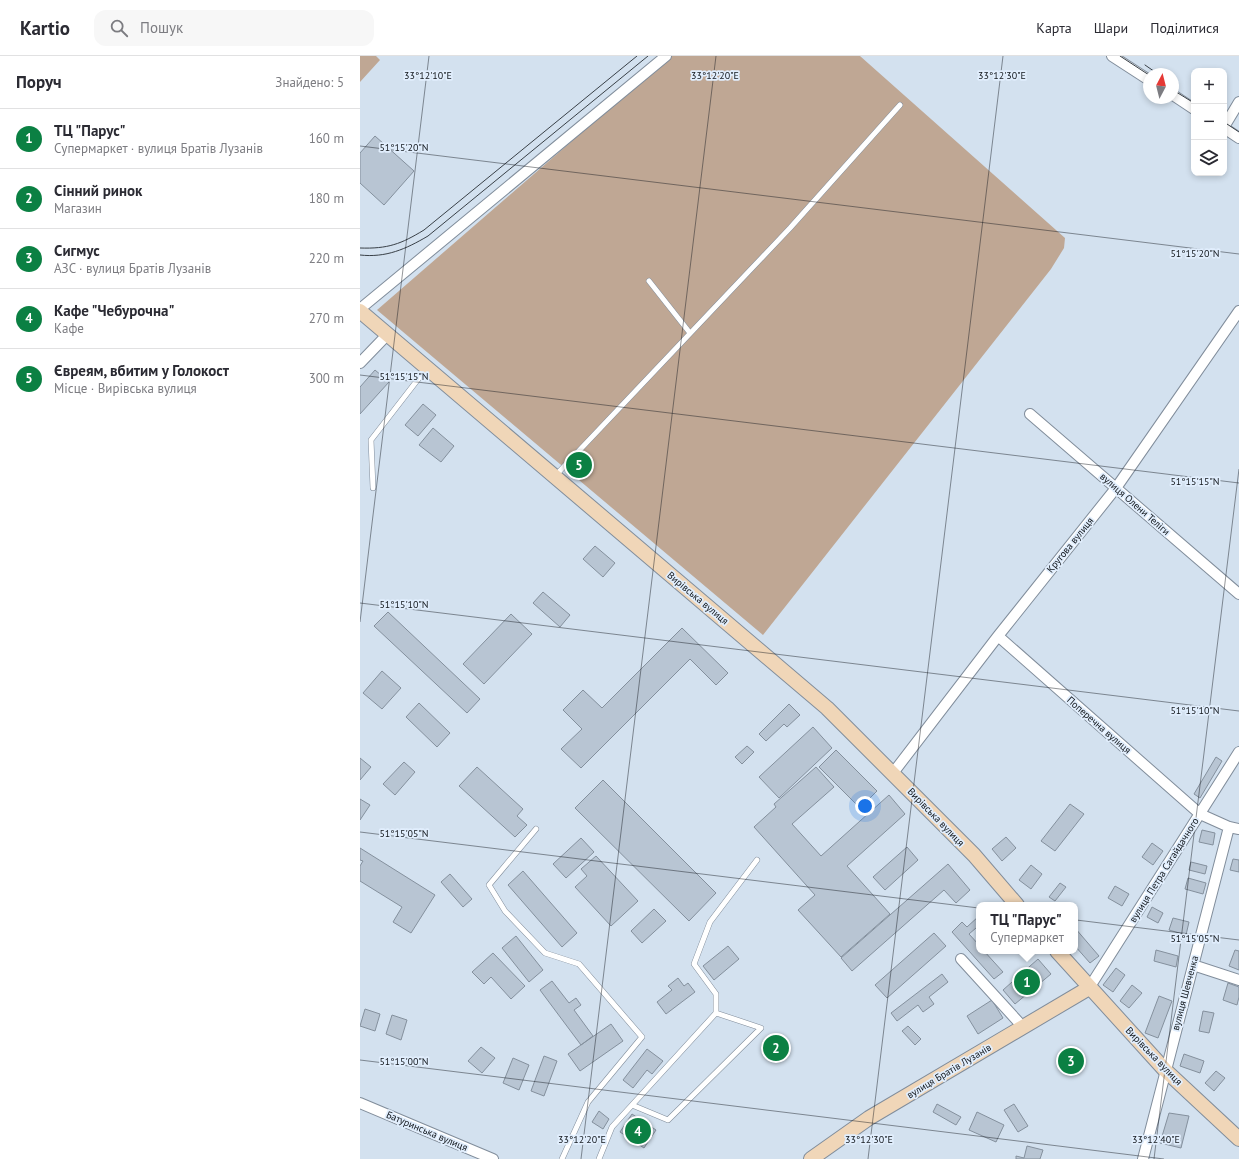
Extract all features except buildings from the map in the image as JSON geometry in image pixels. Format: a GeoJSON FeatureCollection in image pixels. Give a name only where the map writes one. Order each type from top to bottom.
{"type":"FeatureCollection","features":[{"type":"Feature","properties":{"kind":"main road","name":"Вирівська вулиця"},"geometry":{"type":"LineString","coordinates":[[360,310],[387,335],[827,708],[974,855],[1014,902]]}},
{"type":"Feature","properties":{"kind":"main road","name":"Вирівська вулиця"},"geometry":{"type":"LineString","coordinates":[[1060,954],[1165,1070],[1239,1139]]}},
{"type":"Feature","properties":{"kind":"main road","name":"вулиця Братів Лузанів"},"geometry":{"type":"LineString","coordinates":[[811,1159],[869,1118],[1089,988]]}},
{"type":"Feature","properties":{"kind":"street"},"geometry":{"type":"LineString","coordinates":[[360,310],[666,56]]}},
{"type":"Feature","properties":{"kind":"street"},"geometry":{"type":"LineString","coordinates":[[1112,56],[1127,60],[1143,75]]}},
{"type":"Feature","properties":{"kind":"street"},"geometry":{"type":"LineString","coordinates":[[1179,99],[1191,107]]}},
{"type":"Feature","properties":{"kind":"street"},"geometry":{"type":"LineString","coordinates":[[1227,123],[1239,102]]}},
{"type":"Feature","properties":{"kind":"street"},"geometry":{"type":"LineString","coordinates":[[1227,130],[1239,138]]}},
{"type":"Feature","properties":{"kind":"street","name":"Кругова вулиця"},"geometry":{"type":"LineString","coordinates":[[893,773],[998,636],[1116,488],[1239,311]]}},
{"type":"Feature","properties":{"kind":"street"},"geometry":{"type":"LineString","coordinates":[[360,363],[387,335]]}},
{"type":"Feature","properties":{"kind":"street","name":"вулиця Олени Теліги"},"geometry":{"type":"LineString","coordinates":[[1030,414],[1239,594]]}},
{"type":"Feature","properties":{"kind":"street","name":"Поперечна вулиця"},"geometry":{"type":"LineString","coordinates":[[998,636],[1200,814],[1234,828]]}},
{"type":"Feature","properties":{"kind":"street","name":"вулиця Петра Сагайдачного"},"geometry":{"type":"LineString","coordinates":[[1089,988],[1239,752]]}},
{"type":"Feature","properties":{"kind":"street","name":"вулиця Шевченка"},"geometry":{"type":"LineString","coordinates":[[1143,1159],[1193,965],[1234,828]]}},
{"type":"Feature","properties":{"kind":"street"},"geometry":{"type":"LineString","coordinates":[[961,959],[1023,1026]]}},
{"type":"Feature","properties":{"kind":"street"},"geometry":{"type":"LineString","coordinates":[[1193,965],[1239,980]]}},
{"type":"Feature","properties":{"kind":"street","name":"Батуринська вулиця"},"geometry":{"type":"LineString","coordinates":[[360,1103],[493,1159]]}},
{"type":"Feature","properties":{"kind":"lane"},"geometry":{"type":"LineString","coordinates":[[554,477],[790,228],[900,105]]}},
{"type":"Feature","properties":{"kind":"lane"},"geometry":{"type":"LineString","coordinates":[[649,281],[690,333]]}},
{"type":"Feature","properties":{"kind":"lane"},"geometry":{"type":"LineString","coordinates":[[373,488],[371,440],[426,368]]}},
{"type":"Feature","properties":{"kind":"lane"},"geometry":{"type":"LineString","coordinates":[[536,829],[489,885],[505,911],[545,953],[579,964],[642,1037],[588,1102],[562,1159]]}},
{"type":"Feature","properties":{"kind":"lane"},"geometry":{"type":"LineString","coordinates":[[599,1159],[612,1127],[716,1013],[716,994],[694,964],[710,922],[757,860]]}},
{"type":"Feature","properties":{"kind":"lane"},"geometry":{"type":"LineString","coordinates":[[632,1105],[668,1120],[761,1028],[716,1013]]}},
{"type":"Feature","properties":{"kind":"shaded area"},"geometry":{"type":"Polygon","coordinates":[[[360,56],[376,56],[380,60],[360,82],[360,56]]]}},
{"type":"Feature","properties":{"kind":"shaded area"},"geometry":{"type":"Polygon","coordinates":[[[670,56],[860,56],[1065,238],[1064,248],[1051,269],[763,635],[377,310],[670,56]]]}},
{"type":"Feature","properties":{"kind":"tram line"},"geometry":{"type":"LineString","coordinates":[[360,248],[379,248],[394,245],[424,230],[637,56]]}},
{"type":"Feature","properties":{"kind":"tram line"},"geometry":{"type":"LineString","coordinates":[[360,255],[369,256],[396,252],[428,236],[648,56]]}},
{"type":"Feature","properties":{"kind":"tram line"},"geometry":{"type":"LineString","coordinates":[[1120,56],[1143,71]]}},
{"type":"Feature","properties":{"kind":"tram line"},"geometry":{"type":"LineString","coordinates":[[1145,65],[1149,68]]}},
{"type":"Feature","properties":{"kind":"tram line"},"geometry":{"type":"LineString","coordinates":[[1179,94],[1191,101]]}},
{"type":"Feature","properties":{"kind":"tram line"},"geometry":{"type":"LineString","coordinates":[[1227,124],[1239,132]]}},
{"type":"Feature","properties":{"kind":"place","name":"Євреям, вбитим у Голокост"},"geometry":{"type":"Point","coordinates":[579,465]}},
{"type":"Feature","properties":{"kind":"place","name":"ТЦ \"Парус\""},"geometry":{"type":"Point","coordinates":[1027,982]}},
{"type":"Feature","properties":{"kind":"place","name":"Сінний ринок"},"geometry":{"type":"Point","coordinates":[776,1048]}},
{"type":"Feature","properties":{"kind":"place","name":"Сигмус"},"geometry":{"type":"Point","coordinates":[1071,1061]}},
{"type":"Feature","properties":{"kind":"place","name":"Кафе \"Чебурочна\""},"geometry":{"type":"Point","coordinates":[638,1131]}}]}
